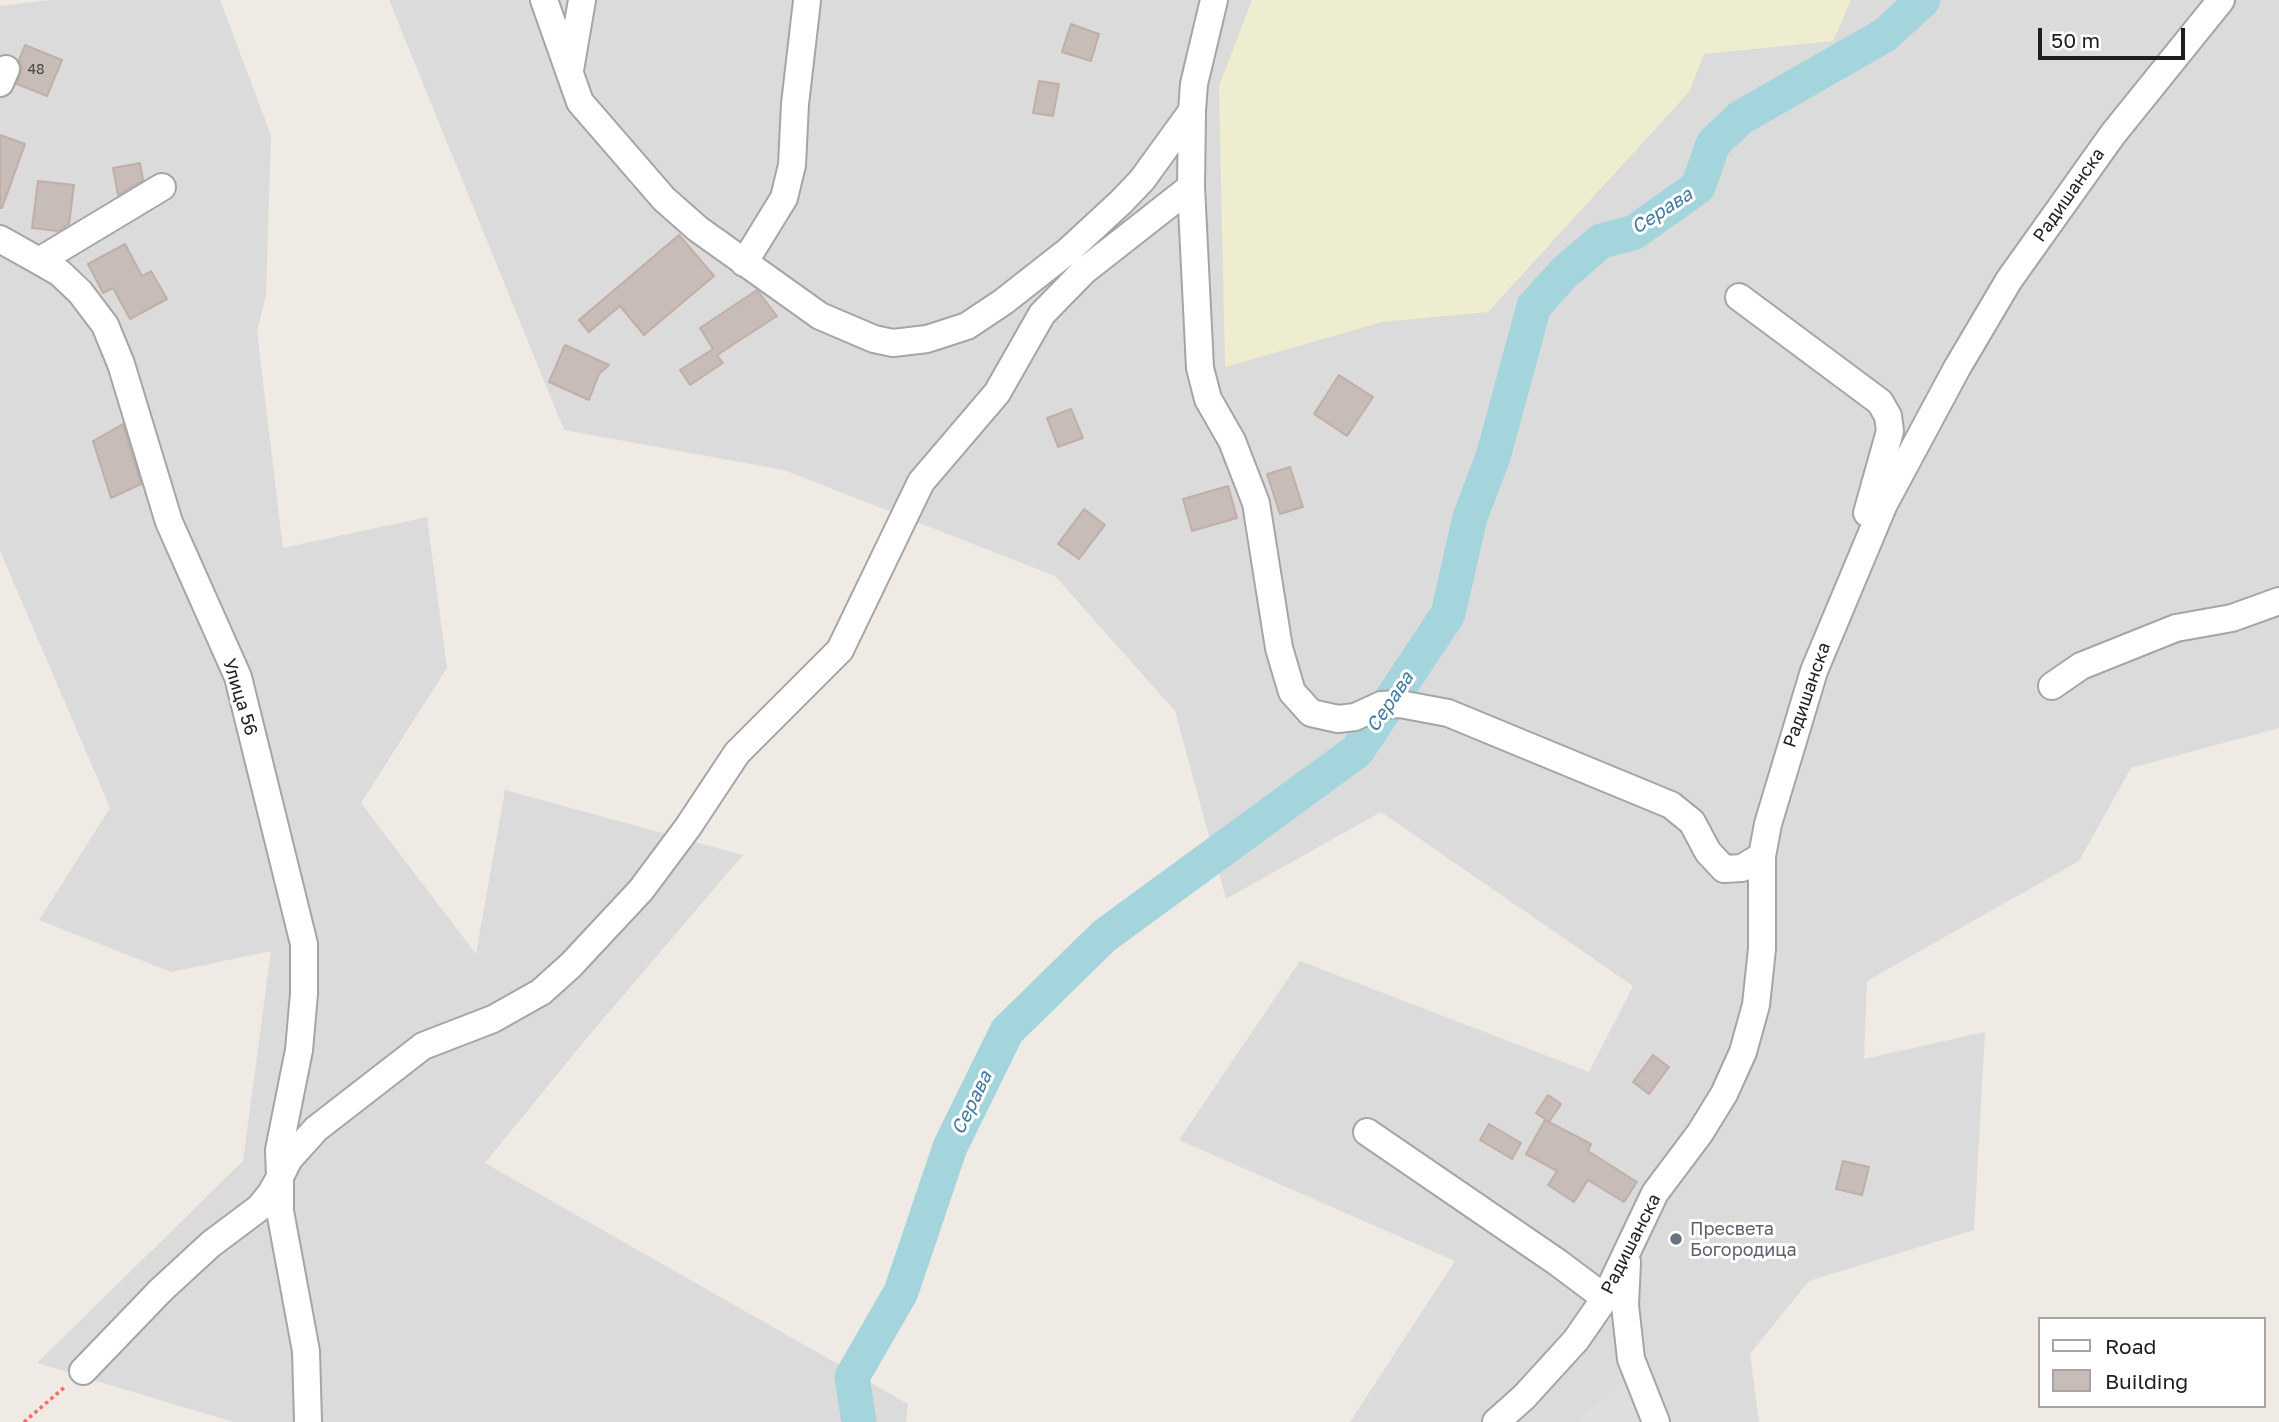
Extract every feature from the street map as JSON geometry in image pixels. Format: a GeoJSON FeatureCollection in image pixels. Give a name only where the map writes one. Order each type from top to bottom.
{"type":"FeatureCollection","features":[{"type":"Feature","properties":{"kind":"street"},"geometry":{"type":"LineString","coordinates":[[544,0],[580,103],[664,199],[698,229],[820,316],[874,340],[908,343],[956,330],[967,326],[1003,302],[1068,251],[1142,180],[1192,111]]}},
{"type":"Feature","properties":{"kind":"street"},"geometry":{"type":"LineString","coordinates":[[569,75],[582,0]]}},
{"type":"Feature","properties":{"kind":"street"},"geometry":{"type":"LineString","coordinates":[[1214,0],[1194,84],[1192,111],[1191,187],[1199,350],[1203,384],[1232,441],[1256,503],[1284,671],[1292,692],[1303,707],[1320,716],[1338,719],[1355,717],[1381,705],[1400,704],[1448,713],[1671,805],[1692,822],[1708,852],[1724,869],[1742,868],[1762,856]]}},
{"type":"Feature","properties":{"kind":"street","name":"Радишанска"},"geometry":{"type":"LineString","coordinates":[[1496,1422],[1524,1397],[1576,1340],[1605,1298],[1655,1193],[1700,1133],[1724,1094],[1743,1052],[1757,994],[1762,948],[1762,856],[1787,753],[1814,671],[1856,565],[1915,445],[2009,280],[2113,134],[2221,0]]}},
{"type":"Feature","properties":{"kind":"street"},"geometry":{"type":"LineString","coordinates":[[744,263],[784,198],[792,165],[795,104],[807,1]]}},
{"type":"Feature","properties":{"kind":"street","name":"Улица 56"},"geometry":{"type":"LineString","coordinates":[[15,254],[162,187]]}},
{"type":"Feature","properties":{"kind":"street"},"geometry":{"type":"LineString","coordinates":[[83,1371],[179,1273],[259,1208],[300,1144],[381,1075],[423,1046],[494,1018],[541,992],[571,965],[632,900],[688,827],[730,761],[840,650],[920,482],[1001,387],[1042,314],[1084,271],[1191,187]]}},
{"type":"Feature","properties":{"kind":"street","name":"Улица 56"},"geometry":{"type":"LineString","coordinates":[[15,254],[60,273],[80,292],[105,325],[121,364],[169,522],[238,677],[245,701],[304,944],[299,1050],[279,1150],[280,1211],[306,1351],[308,1422]]}},
{"type":"Feature","properties":{"kind":"street"},"geometry":{"type":"LineString","coordinates":[[1738,298],[1880,402],[1888,416],[1890,431],[1856,565]]}},
{"type":"Feature","properties":{"kind":"street"},"geometry":{"type":"LineString","coordinates":[[2052,686],[2081,666],[2176,628],[2232,618],[2279,601]]}},
{"type":"Feature","properties":{"kind":"street"},"geometry":{"type":"LineString","coordinates":[[1367,1132],[1605,1298]]}},
{"type":"Feature","properties":{"kind":"street"},"geometry":{"type":"LineString","coordinates":[[1627,1250],[1625,1305],[1631,1359],[1656,1422]]}},
{"type":"Feature","properties":{"kind":"path"},"geometry":{"type":"LineString","coordinates":[[24,1422],[83,1371]]}},
{"type":"Feature","properties":{"kind":"shaded area"},"geometry":{"type":"Polygon","coordinates":[[[50,0],[220,0],[271,135],[266,295],[257,332],[283,548],[427,517],[447,668],[361,803],[476,954],[505,790],[743,855],[586,1039],[485,1163],[908,1404],[906,1422],[233,1422],[37,1363],[243,1161],[271,951],[171,972],[39,920],[110,808],[0,551],[0,6],[50,0]]]}},
{"type":"Feature","properties":{"kind":"shaded area"},"geometry":{"type":"Polygon","coordinates":[[[389,0],[2279,0],[2279,728],[2131,768],[2079,861],[1867,981],[1864,1059],[1985,1032],[1974,1230],[1809,1281],[1750,1354],[1759,1422],[1350,1422],[1455,1261],[1179,1140],[1300,961],[1589,1072],[1633,986],[1381,812],[1226,899],[1175,711],[1055,576],[784,470],[564,430],[389,0]]]}},
{"type":"Feature","properties":{"kind":"shaded area"},"geometry":{"type":"Polygon","coordinates":[[[1627,1380],[1643,1422],[1580,1422],[1582,1416],[1627,1380]]]}},
{"type":"Feature","properties":{"kind":"green space"},"geometry":{"type":"Polygon","coordinates":[[[1252,0],[1851,0],[1833,41],[1704,54],[1689,92],[1488,312],[1382,322],[1225,367],[1219,86],[1252,0]]]}},
{"type":"Feature","properties":{"kind":"building"},"geometry":{"type":"Polygon","coordinates":[[[1071,24],[1099,34],[1091,61],[1062,52],[1071,24]]]}},
{"type":"Feature","properties":{"kind":"building"},"geometry":{"type":"Polygon","coordinates":[[[25,45],[62,60],[47,96],[17,84],[22,68],[19,60],[25,45]]]}},
{"type":"Feature","properties":{"kind":"building"},"geometry":{"type":"Polygon","coordinates":[[[1039,81],[1059,84],[1053,116],[1033,113],[1039,81]]]}},
{"type":"Feature","properties":{"kind":"building"},"geometry":{"type":"Polygon","coordinates":[[[0,135],[25,144],[2,208],[0,208],[0,135]]]}},
{"type":"Feature","properties":{"kind":"building"},"geometry":{"type":"Polygon","coordinates":[[[140,163],[143,180],[118,195],[113,168],[140,163]]]}},
{"type":"Feature","properties":{"kind":"building"},"geometry":{"type":"Polygon","coordinates":[[[38,181],[74,185],[69,224],[58,231],[32,228],[38,181]]]}},
{"type":"Feature","properties":{"kind":"building"},"geometry":{"type":"Polygon","coordinates":[[[679,235],[714,276],[644,335],[620,306],[589,332],[579,320],[679,235]]]}},
{"type":"Feature","properties":{"kind":"building"},"geometry":{"type":"Polygon","coordinates":[[[125,244],[142,276],[151,271],[167,299],[130,319],[113,288],[103,293],[88,264],[125,244]]]}},
{"type":"Feature","properties":{"kind":"building"},"geometry":{"type":"Polygon","coordinates":[[[757,290],[777,316],[717,355],[723,363],[690,385],[680,370],[713,349],[700,328],[757,290]]]}},
{"type":"Feature","properties":{"kind":"building"},"geometry":{"type":"Polygon","coordinates":[[[565,345],[609,365],[599,374],[589,400],[549,382],[565,345]]]}},
{"type":"Feature","properties":{"kind":"building"},"geometry":{"type":"Polygon","coordinates":[[[1339,375],[1373,397],[1347,436],[1314,414],[1339,375]]]}},
{"type":"Feature","properties":{"kind":"building"},"geometry":{"type":"Polygon","coordinates":[[[1071,409],[1083,438],[1058,447],[1047,418],[1071,409]]]}},
{"type":"Feature","properties":{"kind":"building"},"geometry":{"type":"Polygon","coordinates":[[[123,424],[141,484],[111,498],[93,441],[123,424]]]}},
{"type":"Feature","properties":{"kind":"building"},"geometry":{"type":"Polygon","coordinates":[[[1290,467],[1303,507],[1280,514],[1267,474],[1290,467]]]}},
{"type":"Feature","properties":{"kind":"building"},"geometry":{"type":"Polygon","coordinates":[[[1228,486],[1237,518],[1192,531],[1183,499],[1228,486]]]}},
{"type":"Feature","properties":{"kind":"building"},"geometry":{"type":"Polygon","coordinates":[[[1084,509],[1105,525],[1079,559],[1058,544],[1084,509]]]}},
{"type":"Feature","properties":{"kind":"building"},"geometry":{"type":"Polygon","coordinates":[[[1653,1055],[1669,1067],[1649,1094],[1633,1082],[1653,1055]]]}},
{"type":"Feature","properties":{"kind":"building"},"geometry":{"type":"Polygon","coordinates":[[[1548,1095],[1561,1104],[1549,1122],[1536,1113],[1548,1095]]]}},
{"type":"Feature","properties":{"kind":"building"},"geometry":{"type":"Polygon","coordinates":[[[1545,1120],[1591,1144],[1588,1151],[1637,1182],[1624,1202],[1588,1180],[1574,1202],[1548,1185],[1557,1171],[1526,1154],[1545,1120]]]}},
{"type":"Feature","properties":{"kind":"building"},"geometry":{"type":"Polygon","coordinates":[[[1489,1124],[1521,1143],[1512,1159],[1480,1140],[1489,1124]]]}},
{"type":"Feature","properties":{"kind":"building"},"geometry":{"type":"Polygon","coordinates":[[[1843,1161],[1869,1167],[1862,1195],[1836,1189],[1843,1161]]]}},
{"type":"Feature","properties":{"kind":"waterway","name":"Серава"},"geometry":{"type":"LineString","coordinates":[[859,1422],[852,1377],[901,1292],[950,1147],[1007,1031],[1104,936],[1357,751],[1448,614],[1470,517],[1493,457],[1534,306],[1565,272],[1601,241],[1633,233],[1698,187],[1713,144],[1740,118],[1885,35],[1923,0]]}},
{"type":"Feature","properties":{"kind":"place","name":"Пресвета Богородица"},"geometry":{"type":"Point","coordinates":[1676,1239]}}]}
